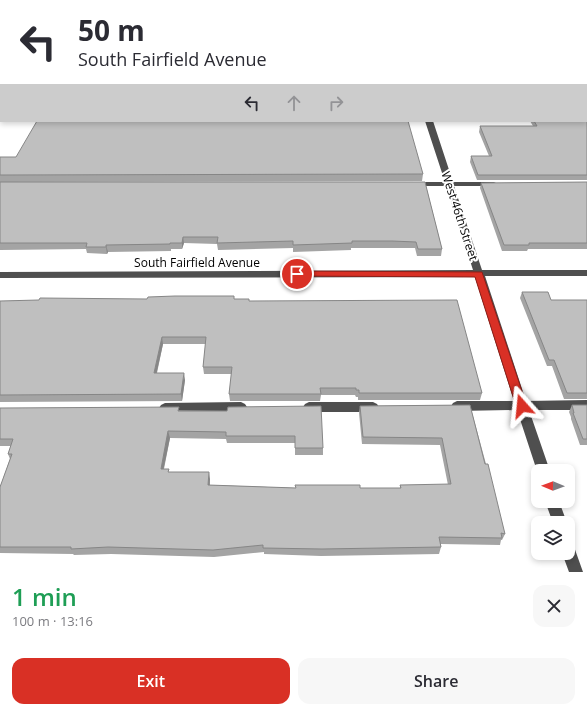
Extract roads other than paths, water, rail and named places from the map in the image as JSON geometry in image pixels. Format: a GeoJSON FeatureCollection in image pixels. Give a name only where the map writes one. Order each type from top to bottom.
{"type":"FeatureCollection","features":[{"type":"Feature","properties":{"kind":"street","name":"West 46th Street"},"geometry":{"type":"LineString","coordinates":[[429,122],[541,464]]}},
{"type":"Feature","properties":{"kind":"street"},"geometry":{"type":"LineString","coordinates":[[401,184],[503,184]]}},
{"type":"Feature","properties":{"kind":"street","name":"South Fairfield Avenue"},"geometry":{"type":"LineString","coordinates":[[0,275],[587,273]]}},
{"type":"Feature","properties":{"kind":"street"},"geometry":{"type":"LineString","coordinates":[[444,406],[587,405]]}},
{"type":"Feature","properties":{"kind":"street"},"geometry":{"type":"LineString","coordinates":[[294,407],[389,406]]}},
{"type":"Feature","properties":{"kind":"street"},"geometry":{"type":"LineString","coordinates":[[151,408],[254,407]]}},
{"type":"Feature","properties":{"kind":"street"},"geometry":{"type":"LineString","coordinates":[[572,560],[576,572]]}}]}
